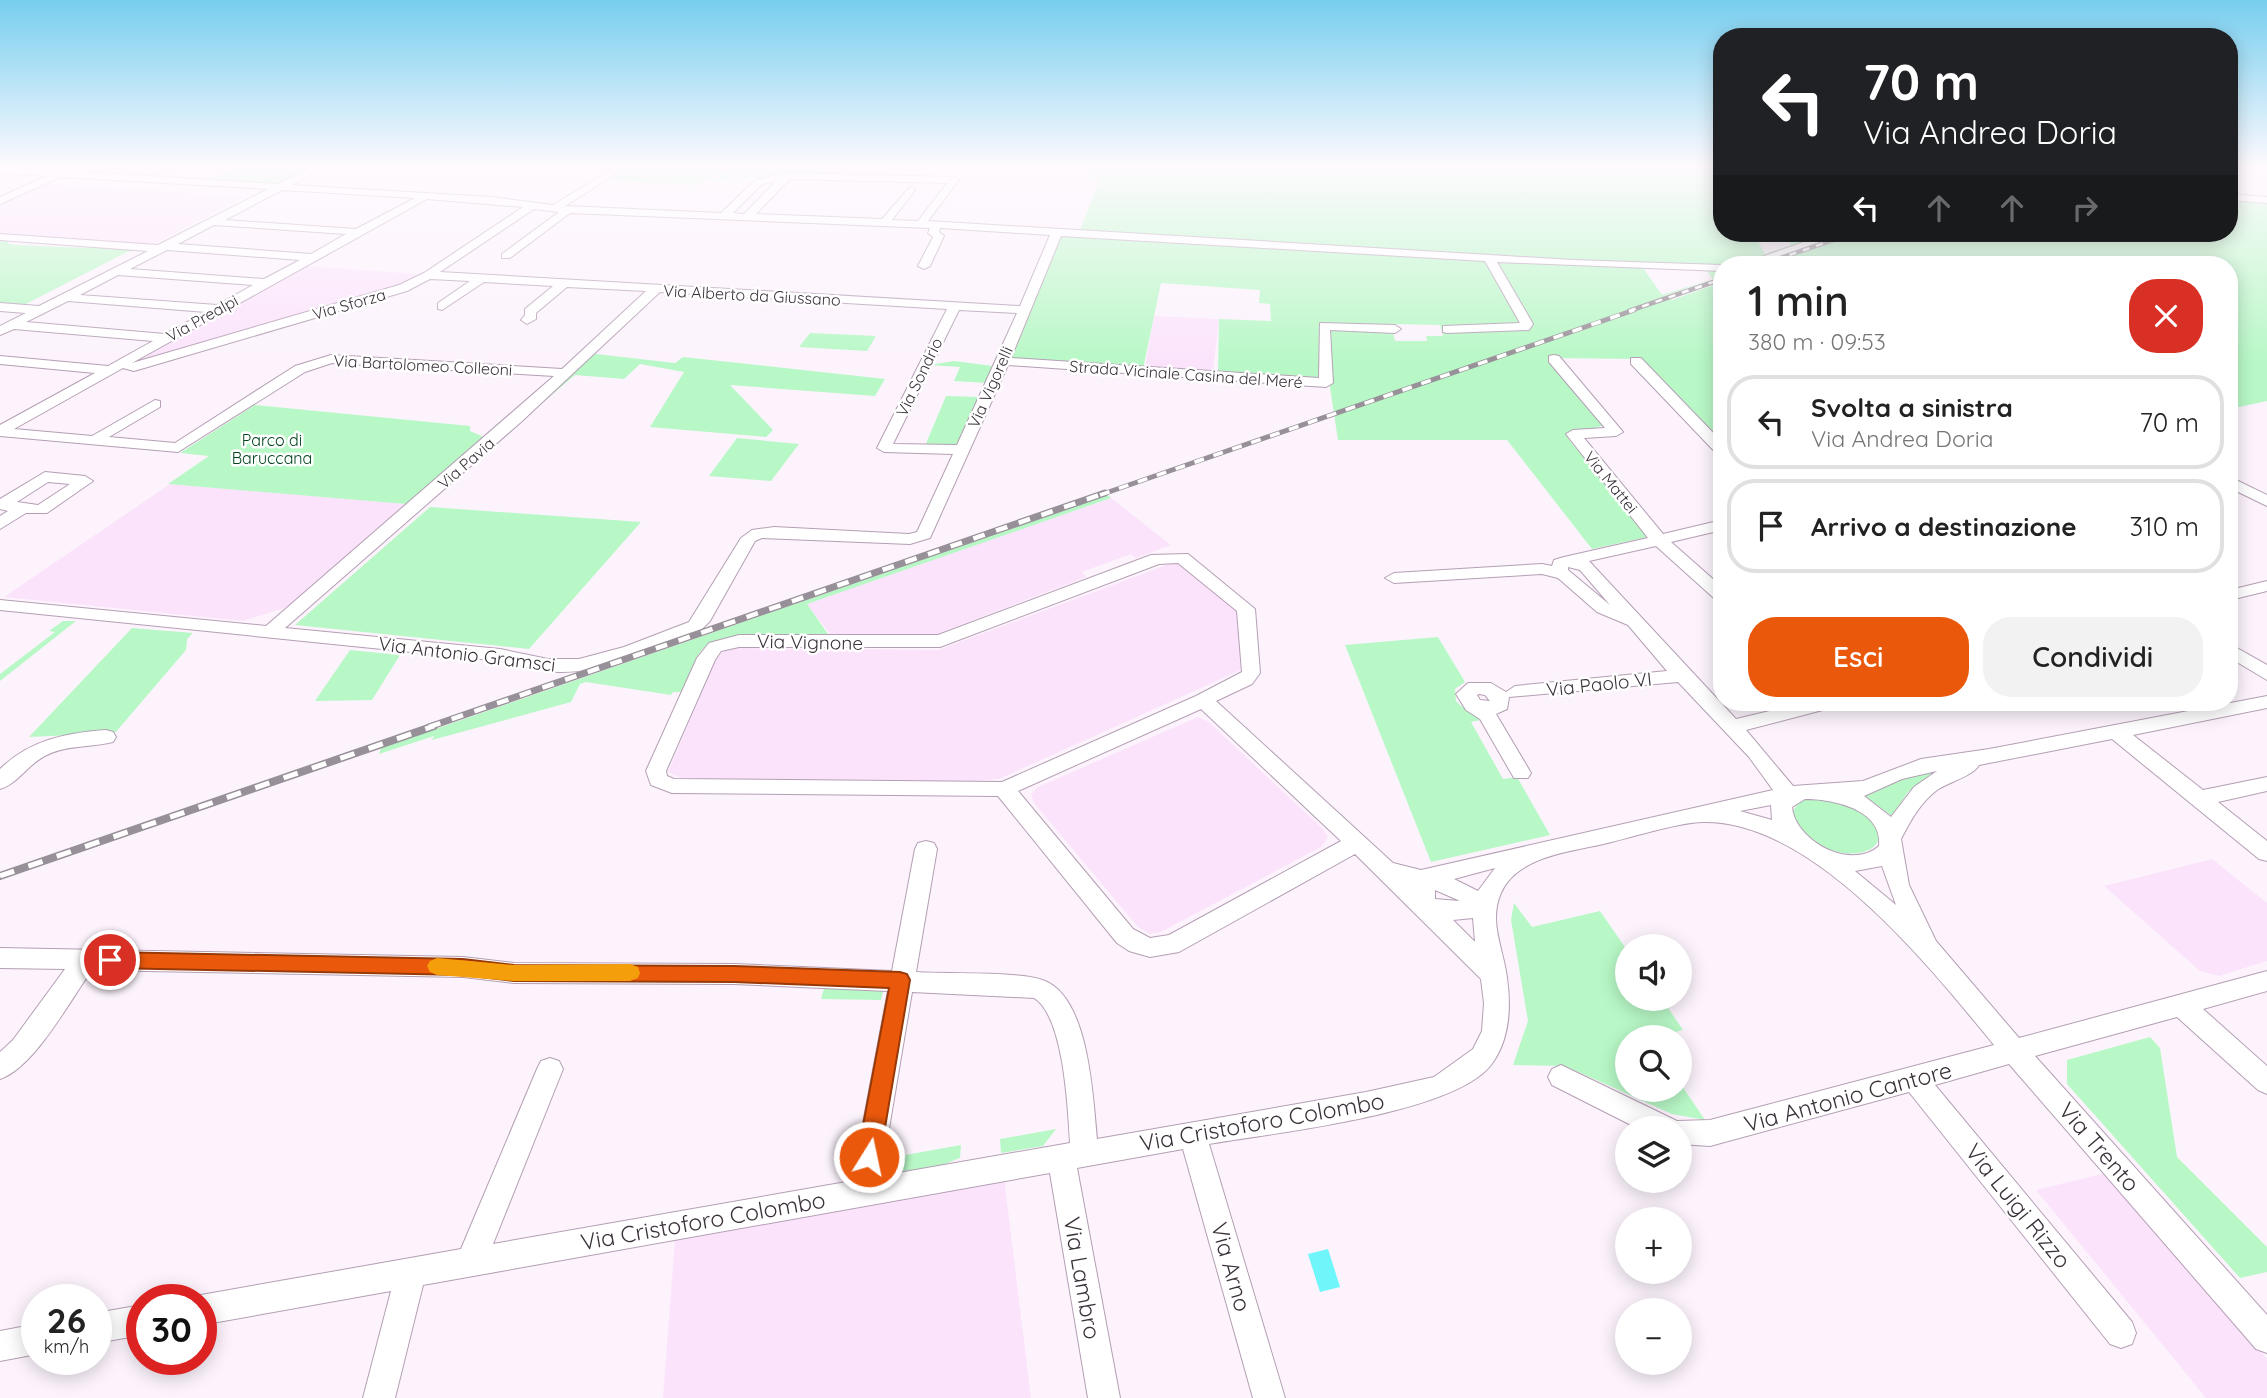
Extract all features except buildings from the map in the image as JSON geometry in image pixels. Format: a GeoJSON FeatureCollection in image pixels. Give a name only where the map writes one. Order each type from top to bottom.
{"type":"FeatureCollection","features":[{"type":"Feature","properties":{"kind":"street"},"geometry":{"type":"LineString","coordinates":[[5,328],[192,231]]}},
{"type":"Feature","properties":{"kind":"street"},"geometry":{"type":"LineString","coordinates":[[347,231],[358,232]]}},
{"type":"Feature","properties":{"kind":"street","name":"Via Sforza"},"geometry":{"type":"LineString","coordinates":[[95,378],[393,291],[428,275],[494,231]]}},
{"type":"Feature","properties":{"kind":"street"},"geometry":{"type":"LineString","coordinates":[[506,256],[539,231]]}},
{"type":"Feature","properties":{"kind":"street"},"geometry":{"type":"LineString","coordinates":[[924,266],[939,236],[934,231]]}},
{"type":"Feature","properties":{"kind":"street"},"geometry":{"type":"LineString","coordinates":[[1043,231],[1489,258],[1713,268]]}},
{"type":"Feature","properties":{"kind":"street","name":"Via Prealpi"},"geometry":{"type":"LineString","coordinates":[[0,431],[358,232]]}},
{"type":"Feature","properties":{"kind":"street","name":"Via Vigorelli"},"geometry":{"type":"LineString","coordinates":[[919,538],[925,533],[1003,361],[1056,232]]}},
{"type":"Feature","properties":{"kind":"street"},"geometry":{"type":"LineString","coordinates":[[0,237],[312,257]]}},
{"type":"Feature","properties":{"kind":"street"},"geometry":{"type":"LineString","coordinates":[[1771,256],[1813,242]]}},
{"type":"Feature","properties":{"kind":"street"},"geometry":{"type":"LineString","coordinates":[[1447,329],[1525,327],[1527,324],[1489,258]]}},
{"type":"Feature","properties":{"kind":"street"},"geometry":{"type":"LineString","coordinates":[[115,271],[267,283]]}},
{"type":"Feature","properties":{"kind":"street","name":"Via Alberto da Giussano"},"geometry":{"type":"LineString","coordinates":[[428,275],[1024,310]]}},
{"type":"Feature","properties":{"kind":"street"},"geometry":{"type":"LineString","coordinates":[[442,306],[480,279]]}},
{"type":"Feature","properties":{"kind":"street"},"geometry":{"type":"LineString","coordinates":[[527,320],[532,316],[529,312],[564,284]]}},
{"type":"Feature","properties":{"kind":"street","name":"Via Pavia"},"geometry":{"type":"LineString","coordinates":[[271,631],[567,373],[656,289]]}},
{"type":"Feature","properties":{"kind":"street"},"geometry":{"type":"LineString","coordinates":[[65,297],[219,309]]}},
{"type":"Feature","properties":{"kind":"street","name":"Via Sondrio"},"geometry":{"type":"LineString","coordinates":[[884,448],[955,306]]}},
{"type":"Feature","properties":{"kind":"street"},"geometry":{"type":"LineString","coordinates":[[0,307],[40,310]]}},
{"type":"Feature","properties":{"kind":"street","name":"Strada Vicinale Casina del Meré"},"geometry":{"type":"LineString","coordinates":[[1003,361],[1326,383],[1324,326],[1395,329]]}},
{"type":"Feature","properties":{"kind":"street"},"geometry":{"type":"LineString","coordinates":[[5,328],[167,338]]}},
{"type":"Feature","properties":{"kind":"street","name":"Via Bartolomeo Colleoni"},"geometry":{"type":"LineString","coordinates":[[0,431],[178,448],[298,370],[328,359],[567,373]]}},
{"type":"Feature","properties":{"kind":"street","name":"Via Mattei"},"geometry":{"type":"LineString","coordinates":[[1554,359],[1616,432],[1573,434],[1658,539]]}},
{"type":"Feature","properties":{"kind":"street"},"geometry":{"type":"LineString","coordinates":[[0,360],[115,367]]}},
{"type":"Feature","properties":{"kind":"street"},"geometry":{"type":"LineString","coordinates":[[1636,361],[1713,442]]}},
{"type":"Feature","properties":{"kind":"street","name":"Via Sforza"},"geometry":{"type":"LineString","coordinates":[[115,367],[146,363]]}},
{"type":"Feature","properties":{"kind":"street"},"geometry":{"type":"LineString","coordinates":[[94,440],[155,404]]}},
{"type":"Feature","properties":{"kind":"street"},"geometry":{"type":"LineString","coordinates":[[884,448],[961,450]]}},
{"type":"Feature","properties":{"kind":"street"},"geometry":{"type":"LineString","coordinates":[[2238,486],[2267,501]]}},
{"type":"Feature","properties":{"kind":"street"},"geometry":{"type":"LineString","coordinates":[[0,524],[22,508]]}},
{"type":"Feature","properties":{"kind":"street"},"geometry":{"type":"LineString","coordinates":[[1394,578],[1554,570],[1658,539],[1713,527]]}},
{"type":"Feature","properties":{"kind":"street","name":"Via Antonio Gramsci"},"geometry":{"type":"LineString","coordinates":[[0,605],[500,655],[528,663],[573,666],[697,625],[744,546],[755,534],[768,531],[919,538]]}},
{"type":"Feature","properties":{"kind":"street"},"geometry":{"type":"LineString","coordinates":[[1658,539],[1713,588]]}},
{"type":"Feature","properties":{"kind":"street","name":"Via Vignone"},"geometry":{"type":"LineString","coordinates":[[1166,556],[1190,562],[1248,612],[1251,673],[1245,680],[1203,700],[1004,789],[672,786],[658,780],[656,771],[706,658],[721,644],[740,641],[934,642],[1166,556]]}},
{"type":"Feature","properties":{"kind":"street"},"geometry":{"type":"LineString","coordinates":[[1566,566],[1586,566],[1612,606],[1632,621],[1713,708]]}},
{"type":"Feature","properties":{"kind":"street"},"geometry":{"type":"LineString","coordinates":[[2238,593],[2267,586]]}},
{"type":"Feature","properties":{"kind":"street"},"geometry":{"type":"LineString","coordinates":[[2238,655],[2267,674]]}},
{"type":"Feature","properties":{"kind":"street","name":"Via Paolo VI"},"geometry":{"type":"LineString","coordinates":[[1521,772],[1494,703],[1682,676]]}},
{"type":"Feature","properties":{"kind":"street"},"geometry":{"type":"LineString","coordinates":[[1203,700],[1424,906],[1495,978]]}},
{"type":"Feature","properties":{"kind":"street"},"geometry":{"type":"LineString","coordinates":[[2238,708],[2267,702]]}},
{"type":"Feature","properties":{"kind":"street"},"geometry":{"type":"LineString","coordinates":[[1716,711],[1754,750],[1789,795]]}},
{"type":"Feature","properties":{"kind":"street"},"geometry":{"type":"LineString","coordinates":[[1732,727],[1795,711]]}},
{"type":"Feature","properties":{"kind":"street"},"geometry":{"type":"LineString","coordinates":[[1364,850],[1393,874],[1413,878],[1429,877],[1697,815],[1717,807],[1827,790],[1866,788],[1895,774],[1921,766],[1989,756],[2221,711]]}},
{"type":"Feature","properties":{"kind":"street"},"geometry":{"type":"LineString","coordinates":[[2115,732],[2267,853]]}},
{"type":"Feature","properties":{"kind":"street"},"geometry":{"type":"LineString","coordinates":[[0,782],[25,757],[48,744],[66,739],[106,737]]}},
{"type":"Feature","properties":{"kind":"street"},"geometry":{"type":"LineString","coordinates":[[1754,750],[1805,784],[1827,790],[1871,809],[1886,826],[1891,840]]}},
{"type":"Feature","properties":{"kind":"street"},"geometry":{"type":"LineString","coordinates":[[1697,815],[1749,819],[1773,827],[1809,848],[1841,861],[1868,862],[1882,857],[1908,804],[1926,786],[1989,756]]}},
{"type":"Feature","properties":{"kind":"street"},"geometry":{"type":"LineString","coordinates":[[2198,799],[2267,784]]}},
{"type":"Feature","properties":{"kind":"street"},"geometry":{"type":"LineString","coordinates":[[1004,789],[1125,936],[1145,947],[1170,945],[1364,850]]}},
{"type":"Feature","properties":{"kind":"street"},"geometry":{"type":"LineString","coordinates":[[1789,795],[1781,809],[1783,821],[1809,848]]}},
{"type":"Feature","properties":{"kind":"street","name":"Via Trento"},"geometry":{"type":"LineString","coordinates":[[1891,840],[1892,864],[1900,892],[1934,955]]}},
{"type":"Feature","properties":{"kind":"street","name":"Via Trento"},"geometry":{"type":"LineString","coordinates":[[1809,848],[1870,895],[1934,955],[2015,1052],[2267,1338]]}},
{"type":"Feature","properties":{"kind":"street"},"geometry":{"type":"LineString","coordinates":[[864,1193],[900,980],[926,849]]}},
{"type":"Feature","properties":{"kind":"street"},"geometry":{"type":"LineString","coordinates":[[1495,978],[1484,908],[1490,889],[1502,873],[1520,860],[1547,849]]}},
{"type":"Feature","properties":{"kind":"street"},"geometry":{"type":"LineString","coordinates":[[1424,906],[1423,892],[1429,877]]}},
{"type":"Feature","properties":{"kind":"street"},"geometry":{"type":"LineString","coordinates":[[1429,877],[1466,894],[1484,908]]}},
{"type":"Feature","properties":{"kind":"street"},"geometry":{"type":"LineString","coordinates":[[1424,906],[1449,911],[1484,908]]}},
{"type":"Feature","properties":{"kind":"street","name":"Via Lambro"},"geometry":{"type":"LineString","coordinates":[[0,958],[463,967],[514,973],[734,974],[1037,988],[1051,995],[1058,1006],[1079,1098],[1073,1156],[1104,1398]]}},
{"type":"Feature","properties":{"kind":"street"},"geometry":{"type":"LineString","coordinates":[[0,1068],[22,1048],[85,960]]}},
{"type":"Feature","properties":{"kind":"street","name":"Via Cristoforo Colombo"},"geometry":{"type":"LineString","coordinates":[[217,1307],[1393,1099],[1452,1081],[1478,1063],[1493,1044],[1498,1019],[1495,978]]}},
{"type":"Feature","properties":{"kind":"street","name":"Via Antonio Cantore"},"geometry":{"type":"LineString","coordinates":[[1692,1132],[1722,1131],[2267,981]]}},
{"type":"Feature","properties":{"kind":"street"},"geometry":{"type":"LineString","coordinates":[[2182,1006],[2267,1082]]}},
{"type":"Feature","properties":{"kind":"street"},"geometry":{"type":"LineString","coordinates":[[471,1262],[550,1069]]}},
{"type":"Feature","properties":{"kind":"street"},"geometry":{"type":"LineString","coordinates":[[1561,1077],[1640,1116]]}},
{"type":"Feature","properties":{"kind":"street","name":"Via Luigi Rizzo"},"geometry":{"type":"LineString","coordinates":[[1914,1079],[2121,1334]]}},
{"type":"Feature","properties":{"kind":"street","name":"Via Arno"},"geometry":{"type":"LineString","coordinates":[[1193,1135],[1269,1398]]}},
{"type":"Feature","properties":{"kind":"street"},"geometry":{"type":"LineString","coordinates":[[379,1398],[411,1273]]}},
{"type":"Feature","properties":{"kind":"street"},"geometry":{"type":"LineString","coordinates":[[0,1346],[21,1342]]}},
{"type":"Feature","properties":{"kind":"shaded area"},"geometry":{"type":"Polygon","coordinates":[[[0,231],[177,231],[151,245],[0,235],[0,231]]]}},
{"type":"Feature","properties":{"kind":"shaded area"},"geometry":{"type":"Polygon","coordinates":[[[304,266],[419,274],[404,285],[133,362],[304,266]]]}},
{"type":"Feature","properties":{"kind":"shaded area"},"geometry":{"type":"Polygon","coordinates":[[[1154,316],[1219,319],[1213,371],[1145,368],[1154,316]]]}},
{"type":"Feature","properties":{"kind":"shaded area"},"geometry":{"type":"Polygon","coordinates":[[[170,484],[406,504],[287,607],[243,621],[4,597],[170,484]]]}},
{"type":"Feature","properties":{"kind":"shaded area"},"geometry":{"type":"Polygon","coordinates":[[[1111,498],[1171,545],[1136,558],[1131,554],[1082,572],[1086,577],[937,634],[831,635],[806,604],[1111,498]]]}},
{"type":"Feature","properties":{"kind":"shaded area"},"geometry":{"type":"Polygon","coordinates":[[[1172,563],[1184,566],[1237,610],[1241,670],[999,779],[959,782],[681,778],[668,772],[715,661],[724,650],[938,650],[1172,563]]]}},
{"type":"Feature","properties":{"kind":"shaded area"},"geometry":{"type":"Polygon","coordinates":[[[1198,717],[1209,722],[1324,830],[1328,838],[1321,847],[1161,932],[1150,934],[1138,927],[1034,803],[1031,794],[1038,787],[1198,717]]]}},
{"type":"Feature","properties":{"kind":"shaded area"},"geometry":{"type":"Polygon","coordinates":[[[2212,859],[2267,903],[2267,961],[2219,976],[2200,971],[2104,886],[2212,859]]]}},
{"type":"Feature","properties":{"kind":"shaded area"},"geometry":{"type":"Polygon","coordinates":[[[2106,1173],[2267,1359],[2267,1398],[2206,1398],[2036,1190],[2106,1173]]]}},
{"type":"Feature","properties":{"kind":"shaded area"},"geometry":{"type":"Polygon","coordinates":[[[1004,1178],[1031,1398],[663,1398],[675,1239],[1004,1178]]]}},
{"type":"Feature","properties":{"kind":"green space"},"geometry":{"type":"Polygon","coordinates":[[[1079,231],[1713,231],[1713,242],[1758,242],[1765,254],[1791,245],[1790,242],[2238,242],[2238,231],[2267,231],[2267,401],[2238,407],[2238,256],[1713,256],[1713,266],[1639,262],[1662,295],[1713,279],[1664,296],[1672,300],[1713,285],[1713,438],[1638,359],[1549,358],[1604,425],[1568,438],[1648,537],[1592,549],[1507,440],[1338,440],[1329,381],[1326,325],[1319,326],[1322,378],[1317,380],[1218,374],[1219,319],[1271,321],[1270,304],[1259,303],[1260,290],[1161,283],[1143,369],[1010,359],[1058,236],[1077,235],[1079,231]],[[1391,324],[1395,341],[1427,341],[1426,336],[1443,336],[1440,325],[1391,324]]]}},
{"type":"Feature","properties":{"kind":"green space"},"geometry":{"type":"Polygon","coordinates":[[[0,240],[8,241],[9,244],[141,250],[127,252],[22,306],[0,304],[0,240]]]}},
{"type":"Feature","properties":{"kind":"green space"},"geometry":{"type":"Polygon","coordinates":[[[810,333],[876,336],[867,351],[799,347],[810,333]]]}},
{"type":"Feature","properties":{"kind":"green space"},"geometry":{"type":"Polygon","coordinates":[[[596,354],[675,363],[683,357],[885,379],[875,396],[730,385],[773,430],[766,437],[650,427],[684,372],[640,364],[624,379],[575,375],[526,417],[590,356],[596,354]]]}},
{"type":"Feature","properties":{"kind":"green space"},"geometry":{"type":"Polygon","coordinates":[[[954,361],[993,366],[986,383],[954,381],[960,367],[930,365],[954,361]]]}},
{"type":"Feature","properties":{"kind":"green space"},"geometry":{"type":"Polygon","coordinates":[[[946,396],[979,397],[962,441],[956,446],[925,446],[946,396]]]}},
{"type":"Feature","properties":{"kind":"green space","name":"Parco di Baruccana"},"geometry":{"type":"Polygon","coordinates":[[[255,405],[470,426],[470,431],[484,437],[406,504],[168,484],[209,456],[180,453],[255,405]]]}},
{"type":"Feature","properties":{"kind":"green space"},"geometry":{"type":"Polygon","coordinates":[[[737,438],[799,444],[771,481],[709,476],[737,438]]]}},
{"type":"Feature","properties":{"kind":"green space"},"geometry":{"type":"Polygon","coordinates":[[[1108,495],[1111,498],[807,604],[830,637],[742,636],[710,644],[698,655],[682,692],[673,692],[671,695],[586,682],[580,684],[571,702],[432,740],[434,736],[379,754],[381,748],[1108,495]]]}},
{"type":"Feature","properties":{"kind":"green space"},"geometry":{"type":"Polygon","coordinates":[[[430,507],[641,522],[529,649],[295,625],[430,507]]]}},
{"type":"Feature","properties":{"kind":"green space"},"geometry":{"type":"Polygon","coordinates":[[[63,621],[76,621],[0,681],[0,674],[55,632],[49,631],[63,621]]]}},
{"type":"Feature","properties":{"kind":"green space"},"geometry":{"type":"Polygon","coordinates":[[[132,628],[193,633],[187,639],[186,650],[115,733],[29,737],[132,628]]]}},
{"type":"Feature","properties":{"kind":"green space"},"geometry":{"type":"Polygon","coordinates":[[[1438,637],[1465,682],[1455,689],[1456,701],[1481,720],[1471,722],[1503,779],[1517,777],[1550,835],[1431,862],[1345,645],[1438,637]]]}},
{"type":"Feature","properties":{"kind":"green space"},"geometry":{"type":"Polygon","coordinates":[[[350,650],[400,655],[372,700],[315,701],[350,650]]]}},
{"type":"Feature","properties":{"kind":"green space"},"geometry":{"type":"Polygon","coordinates":[[[1935,770],[1937,772],[1908,792],[1892,816],[1863,795],[1896,778],[1935,770]]]}},
{"type":"Feature","properties":{"kind":"green space"},"geometry":{"type":"Polygon","coordinates":[[[1812,796],[1854,805],[1877,830],[1878,842],[1870,850],[1856,853],[1838,852],[1820,845],[1804,832],[1792,812],[1801,799],[1812,796]]]}},
{"type":"Feature","properties":{"kind":"green space"},"geometry":{"type":"Polygon","coordinates":[[[1514,903],[1532,927],[1600,911],[1616,934],[1615,1011],[1670,1011],[1680,1025],[1615,1025],[1615,1088],[1565,1066],[1513,1065],[1528,1021],[1511,920],[1514,903]]]}},
{"type":"Feature","properties":{"kind":"green space"},"geometry":{"type":"Polygon","coordinates":[[[825,985],[879,986],[883,992],[881,1000],[821,999],[825,985]]]}},
{"type":"Feature","properties":{"kind":"green space"},"geometry":{"type":"Polygon","coordinates":[[[2150,1037],[2160,1048],[2177,1157],[2267,1247],[2267,1272],[2240,1278],[2067,1084],[2067,1060],[2150,1037]]]}},
{"type":"Feature","properties":{"kind":"green space"},"geometry":{"type":"Polygon","coordinates":[[[1692,1101],[1705,1120],[1692,1116],[1672,1114],[1645,1102],[1692,1101]]]}},
{"type":"Feature","properties":{"kind":"green space"},"geometry":{"type":"Polygon","coordinates":[[[1056,1129],[1043,1146],[1001,1153],[1000,1139],[1056,1129]]]}},
{"type":"Feature","properties":{"kind":"green space"},"geometry":{"type":"Polygon","coordinates":[[[961,1145],[960,1158],[910,1174],[889,1171],[883,1162],[881,1148],[894,1157],[961,1145]]]}},
{"type":"Feature","properties":{"kind":"water"},"geometry":{"type":"Polygon","coordinates":[[[1328,1249],[1340,1287],[1320,1292],[1308,1254],[1328,1249]]]}},
{"type":"Feature","properties":{"kind":"railway"},"geometry":{"type":"LineString","coordinates":[[1786,256],[1828,242]]}},
{"type":"Feature","properties":{"kind":"railway"},"geometry":{"type":"LineString","coordinates":[[1629,311],[1713,282]]}},
{"type":"Feature","properties":{"kind":"railway"},"geometry":{"type":"LineString","coordinates":[[1100,495],[1634,310]]}},
{"type":"Feature","properties":{"kind":"railway"},"geometry":{"type":"LineString","coordinates":[[429,727],[1105,493]]}},
{"type":"Feature","properties":{"kind":"railway"},"geometry":{"type":"LineString","coordinates":[[0,876],[434,726]]}},
{"type":"Feature","properties":{"kind":"slow traffic"},"geometry":{"type":"LineString","coordinates":[[437,966],[514,973],[630,973]]}},
{"type":"Feature","properties":{"kind":"route"},"geometry":{"type":"LineString","coordinates":[[110,960],[463,967],[514,973],[734,974],[900,980],[869,1157]]}}]}
